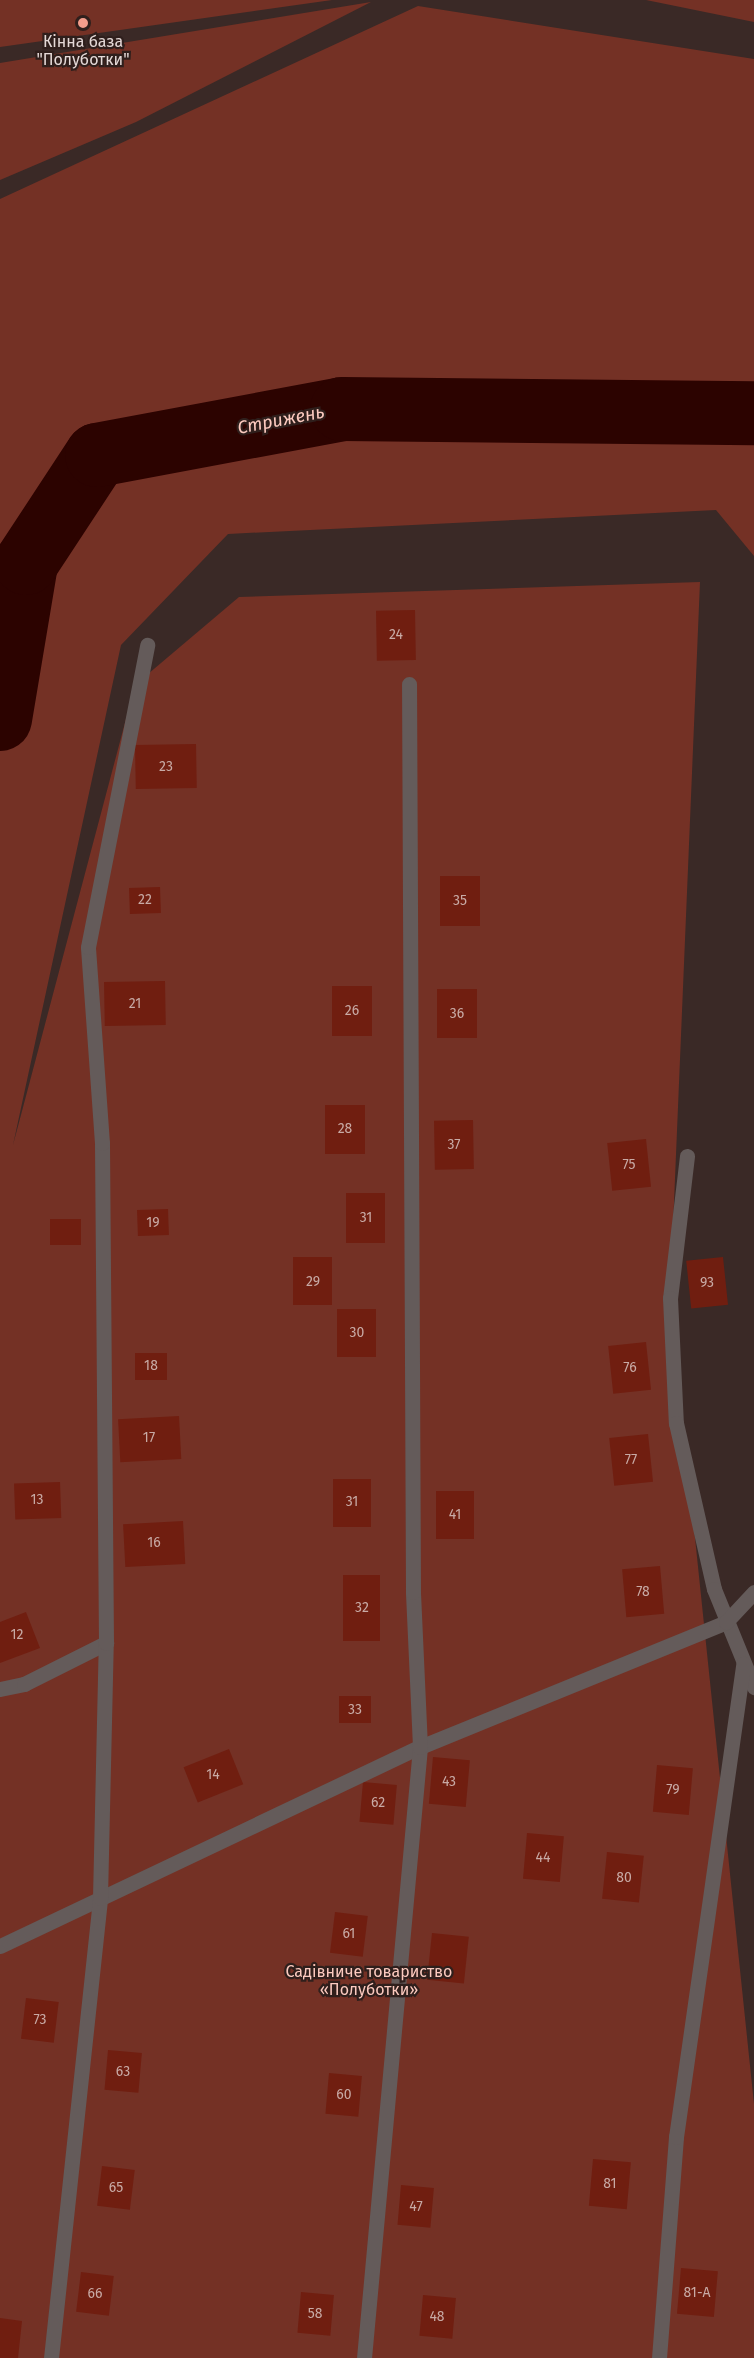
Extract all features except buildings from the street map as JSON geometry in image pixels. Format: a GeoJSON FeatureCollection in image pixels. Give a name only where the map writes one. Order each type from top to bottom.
{"type":"FeatureCollection","features":[{"type":"Feature","properties":{"kind":"street"},"geometry":{"type":"LineString","coordinates":[[51,2358],[100,1898],[106,1643],[102,1143],[88,947],[147,645]]}},
{"type":"Feature","properties":{"kind":"street"},"geometry":{"type":"LineString","coordinates":[[364,2358],[420,1747],[413,1592],[410,684]]}},
{"type":"Feature","properties":{"kind":"street"},"geometry":{"type":"LineString","coordinates":[[687,1156],[670,1298],[676,1423],[714,1589],[754,1687]]}},
{"type":"Feature","properties":{"kind":"street"},"geometry":{"type":"LineString","coordinates":[[0,1946],[420,1747],[726,1622],[754,1592]]}},
{"type":"Feature","properties":{"kind":"street"},"geometry":{"type":"LineString","coordinates":[[0,1689],[24,1684],[106,1643]]}},
{"type":"Feature","properties":{"kind":"street"},"geometry":{"type":"LineString","coordinates":[[659,2358],[676,2137],[743,1664]]}},
{"type":"Feature","properties":{"kind":"green space","name":"Кінна база \"Полуботки\""},"geometry":{"type":"Polygon","coordinates":[[[0,0],[332,0],[0,47],[0,0]]]}},
{"type":"Feature","properties":{"kind":"green space"},"geometry":{"type":"Polygon","coordinates":[[[646,0],[754,0],[754,22],[646,0]]]}},
{"type":"Feature","properties":{"kind":"green space"},"geometry":{"type":"Polygon","coordinates":[[[371,2],[136,122],[0,180],[0,63],[371,2]]]}},
{"type":"Feature","properties":{"kind":"green space","name":"Садівниче товариство «Полуботки»"},"geometry":{"type":"Polygon","coordinates":[[[418,6],[754,59],[754,556],[716,510],[228,534],[121,645],[13,1145],[135,685],[239,597],[700,582],[670,1298],[754,2104],[754,2358],[0,2358],[0,199],[418,6]]]}},
{"type":"Feature","properties":{"kind":"waterway","name":"Стрижень"},"geometry":{"type":"LineString","coordinates":[[0,719],[26,563],[97,455],[342,409],[754,413]]}},
{"type":"Feature","properties":{"kind":"place","name":"Кінна база \"Полуботки\""},"geometry":{"type":"Point","coordinates":[83,23]}}]}
